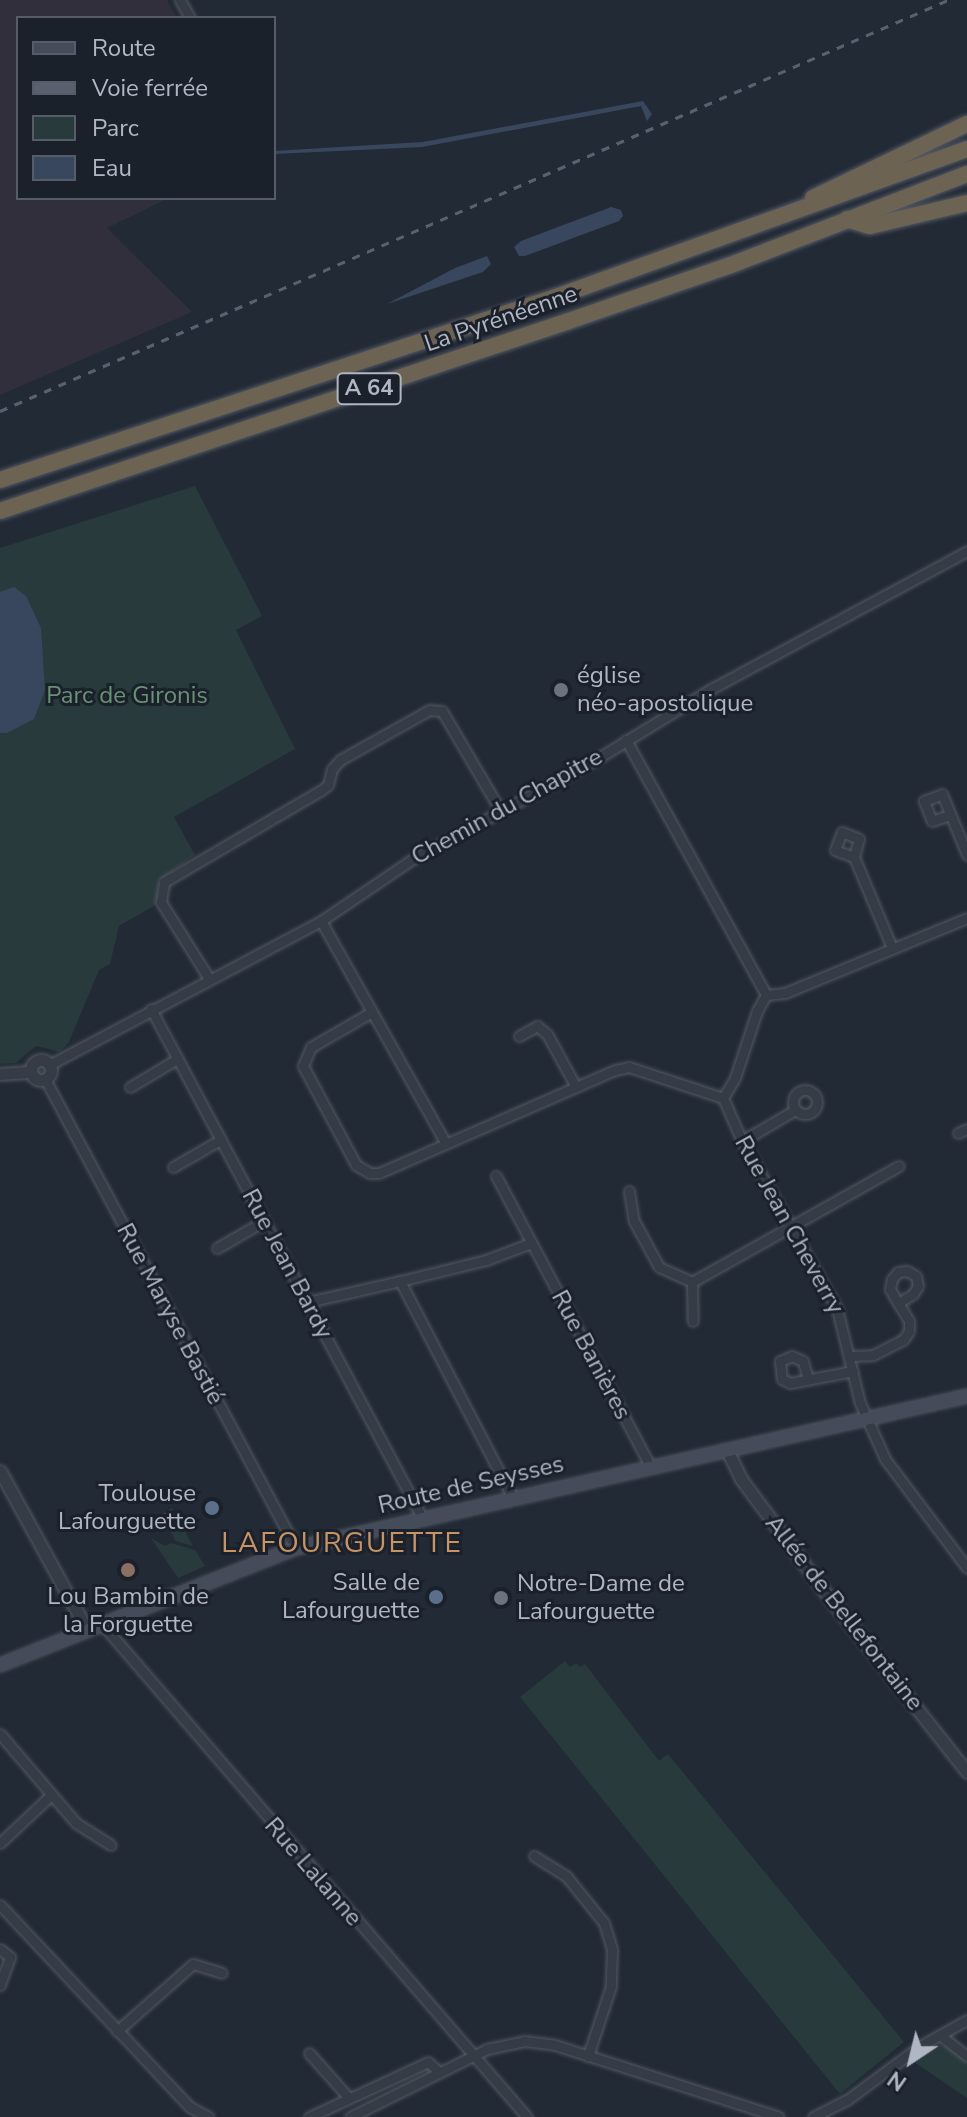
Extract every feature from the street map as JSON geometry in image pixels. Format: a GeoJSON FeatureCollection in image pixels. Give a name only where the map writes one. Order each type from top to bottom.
{"type":"FeatureCollection","features":[{"type":"Feature","properties":{"kind":"highway"},"geometry":{"type":"LineString","coordinates":[[790,211],[838,183],[967,124]]}},
{"type":"Feature","properties":{"kind":"highway","name":"La Pyrénéenne"},"geometry":{"type":"LineString","coordinates":[[0,480],[553,298],[967,149]]}},
{"type":"Feature","properties":{"kind":"highway","name":"La Pyrénéenne"},"geometry":{"type":"LineString","coordinates":[[0,511],[580,317],[967,174]]}},
{"type":"Feature","properties":{"kind":"highway"},"geometry":{"type":"LineString","coordinates":[[847,219],[870,226],[967,203]]}},
{"type":"Feature","properties":{"kind":"main road","name":"Route de Seysses"},"geometry":{"type":"LineString","coordinates":[[0,1665],[296,1548],[967,1396]]}},
{"type":"Feature","properties":{"kind":"street","name":"Chemin du Chapitre"},"geometry":{"type":"LineString","coordinates":[[49,1065],[64,1061],[208,977],[321,921],[387,875],[711,689],[967,551]]}},
{"type":"Feature","properties":{"kind":"street"},"geometry":{"type":"LineString","coordinates":[[208,977],[161,902],[164,882],[320,791],[340,760],[429,710],[442,711],[500,810]]}},
{"type":"Feature","properties":{"kind":"street"},"geometry":{"type":"LineString","coordinates":[[626,740],[766,995]]}},
{"type":"Feature","properties":{"kind":"street"},"geometry":{"type":"LineString","coordinates":[[950,815],[967,855]]}},
{"type":"Feature","properties":{"kind":"street"},"geometry":{"type":"LineString","coordinates":[[854,857],[892,948]]}},
{"type":"Feature","properties":{"kind":"street"},"geometry":{"type":"LineString","coordinates":[[766,995],[785,993],[967,918]]}},
{"type":"Feature","properties":{"kind":"street"},"geometry":{"type":"LineString","coordinates":[[321,921],[445,1142]]}},
{"type":"Feature","properties":{"kind":"street"},"geometry":{"type":"LineString","coordinates":[[370,1013],[311,1047],[304,1058],[305,1075],[349,1152],[363,1171],[379,1173],[445,1142],[629,1067],[723,1098],[735,1078],[757,1011],[766,995]]}},
{"type":"Feature","properties":{"kind":"street","name":"Rue Jean Bardy"},"geometry":{"type":"LineString","coordinates":[[151,1009],[423,1519]]}},
{"type":"Feature","properties":{"kind":"street"},"geometry":{"type":"LineString","coordinates":[[519,1036],[537,1026],[547,1034],[576,1087]]}},
{"type":"Feature","properties":{"kind":"street"},"geometry":{"type":"LineString","coordinates":[[130,1087],[177,1059]]}},
{"type":"Feature","properties":{"kind":"street"},"geometry":{"type":"LineString","coordinates":[[0,1074],[31,1072],[38,1061],[49,1065],[50,1072],[45,1079],[36,1079],[31,1072]]}},
{"type":"Feature","properties":{"kind":"street","name":"Rue Maryse Bastié"},"geometry":{"type":"LineString","coordinates":[[45,1079],[296,1548]]}},
{"type":"Feature","properties":{"kind":"street","name":"Rue Jean Cheverry"},"geometry":{"type":"LineString","coordinates":[[723,1098],[742,1141],[837,1309],[868,1418],[896,1477],[967,1568]]}},
{"type":"Feature","properties":{"kind":"street"},"geometry":{"type":"LineString","coordinates":[[742,1141],[795,1110]]}},
{"type":"Feature","properties":{"kind":"street"},"geometry":{"type":"LineString","coordinates":[[173,1167],[220,1140]]}},
{"type":"Feature","properties":{"kind":"street"},"geometry":{"type":"LineString","coordinates":[[692,1282],[899,1166]]}},
{"type":"Feature","properties":{"kind":"street","name":"Rue Banières"},"geometry":{"type":"LineString","coordinates":[[496,1176],[651,1467]]}},
{"type":"Feature","properties":{"kind":"street"},"geometry":{"type":"LineString","coordinates":[[629,1191],[634,1221],[659,1267],[692,1282]]}},
{"type":"Feature","properties":{"kind":"street"},"geometry":{"type":"LineString","coordinates":[[217,1248],[264,1221]]}},
{"type":"Feature","properties":{"kind":"street"},"geometry":{"type":"LineString","coordinates":[[308,1302],[486,1260],[531,1243]]}},
{"type":"Feature","properties":{"kind":"street"},"geometry":{"type":"LineString","coordinates":[[400,1281],[513,1498]]}},
{"type":"Feature","properties":{"kind":"street"},"geometry":{"type":"LineString","coordinates":[[692,1282],[693,1321]]}},
{"type":"Feature","properties":{"kind":"street"},"geometry":{"type":"LineString","coordinates":[[850,1356],[873,1355],[903,1340],[909,1331],[909,1321],[898,1303]]}},
{"type":"Feature","properties":{"kind":"street"},"geometry":{"type":"LineString","coordinates":[[808,1379],[853,1371]]}},
{"type":"Feature","properties":{"kind":"street","name":"Allée de Bellefontaine"},"geometry":{"type":"LineString","coordinates":[[727,1450],[741,1479],[828,1596],[967,1772]]}},
{"type":"Feature","properties":{"kind":"street"},"geometry":{"type":"LineString","coordinates":[[0,1471],[87,1630]]}},
{"type":"Feature","properties":{"kind":"street","name":"Rue Lalanne"},"geometry":{"type":"LineString","coordinates":[[102,1624],[527,2117]]}},
{"type":"Feature","properties":{"kind":"street"},"geometry":{"type":"LineString","coordinates":[[0,1734],[76,1823],[111,1845]]}},
{"type":"Feature","properties":{"kind":"street"},"geometry":{"type":"LineString","coordinates":[[0,1843],[50,1796]]}},
{"type":"Feature","properties":{"kind":"street"},"geometry":{"type":"LineString","coordinates":[[534,1856],[567,1877],[604,1923],[612,1949],[611,1986],[588,2056]]}},
{"type":"Feature","properties":{"kind":"street"},"geometry":{"type":"LineString","coordinates":[[0,1905],[190,2107],[209,2117]]}},
{"type":"Feature","properties":{"kind":"street"},"geometry":{"type":"LineString","coordinates":[[0,1949],[10,1957],[0,1985]]}},
{"type":"Feature","properties":{"kind":"street"},"geometry":{"type":"LineString","coordinates":[[117,2031],[193,1964],[222,1973]]}},
{"type":"Feature","properties":{"kind":"street"},"geometry":{"type":"LineString","coordinates":[[816,2117],[847,2100],[940,2035],[967,2020]]}},
{"type":"Feature","properties":{"kind":"street"},"geometry":{"type":"LineString","coordinates":[[940,2035],[967,2056]]}},
{"type":"Feature","properties":{"kind":"street"},"geometry":{"type":"LineString","coordinates":[[350,2117],[473,2056],[500,2045],[524,2041],[555,2045],[779,2117]]}},
{"type":"Feature","properties":{"kind":"street"},"geometry":{"type":"LineString","coordinates":[[309,2053],[349,2098]]}},
{"type":"Feature","properties":{"kind":"street"},"geometry":{"type":"LineString","coordinates":[[309,2117],[428,2062],[439,2072]]}},
{"type":"Feature","properties":{"kind":"shaded area"},"geometry":{"type":"Polygon","coordinates":[[[0,0],[167,0],[176,16],[16,16],[16,200],[165,200],[107,228],[192,312],[0,395],[0,0]]]}},
{"type":"Feature","properties":{"kind":"green space","name":"Parc de Gironis"},"geometry":{"type":"Polygon","coordinates":[[[195,486],[262,616],[236,630],[295,749],[174,817],[195,855],[158,881],[159,903],[119,926],[110,964],[99,970],[69,1042],[60,1052],[36,1046],[16,1063],[0,1064],[0,548],[195,486]]]}},
{"type":"Feature","properties":{"kind":"green space"},"geometry":{"type":"Polygon","coordinates":[[[172,1508],[193,1546],[175,1541],[171,1532],[153,1519],[172,1508]]]}},
{"type":"Feature","properties":{"kind":"green space"},"geometry":{"type":"Polygon","coordinates":[[[151,1538],[165,1546],[171,1543],[195,1550],[205,1566],[178,1578],[151,1538]]]}},
{"type":"Feature","properties":{"kind":"green space"},"geometry":{"type":"Polygon","coordinates":[[[565,1661],[570,1667],[576,1663],[580,1667],[585,1664],[659,1761],[668,1754],[904,2042],[840,2094],[520,1697],[565,1661]]]}},
{"type":"Feature","properties":{"kind":"green space"},"geometry":{"type":"Polygon","coordinates":[[[936,2045],[945,2046],[967,2061],[967,2098],[914,2062],[936,2045]]]}},
{"type":"Feature","properties":{"kind":"water"},"geometry":{"type":"Polygon","coordinates":[[[643,101],[652,114],[647,121],[641,106],[422,147],[276,154],[276,151],[423,142],[643,101]]]}},
{"type":"Feature","properties":{"kind":"water"},"geometry":{"type":"Polygon","coordinates":[[[611,207],[621,210],[623,216],[619,221],[525,256],[519,256],[514,247],[521,241],[611,207]]]}},
{"type":"Feature","properties":{"kind":"water"},"geometry":{"type":"Polygon","coordinates":[[[487,256],[491,264],[483,272],[387,304],[455,268],[487,256]]]}},
{"type":"Feature","properties":{"kind":"water"},"geometry":{"type":"Polygon","coordinates":[[[14,587],[26,596],[41,628],[45,690],[34,719],[7,733],[0,733],[0,592],[14,587]]]}},
{"type":"Feature","properties":{"kind":"railway"},"geometry":{"type":"LineString","coordinates":[[0,411],[948,0]]}},
{"type":"Feature","properties":{"kind":"place","name":"église néo-apostolique"},"geometry":{"type":"Point","coordinates":[561,690]}},
{"type":"Feature","properties":{"kind":"place","name":"Toulouse Lafourguette"},"geometry":{"type":"Point","coordinates":[212,1508]}},
{"type":"Feature","properties":{"kind":"place","name":"Lou Bambin de la Forguette"},"geometry":{"type":"Point","coordinates":[128,1570]}},
{"type":"Feature","properties":{"kind":"place","name":"Salle de Lafourguette"},"geometry":{"type":"Point","coordinates":[436,1597]}},
{"type":"Feature","properties":{"kind":"place","name":"Notre-Dame de Lafourguette"},"geometry":{"type":"Point","coordinates":[501,1598]}},
{"type":"Feature","properties":{"kind":"district","name":"LAFOURGUETTE"},"geometry":{"type":"Point","coordinates":[342,1543]}}]}
